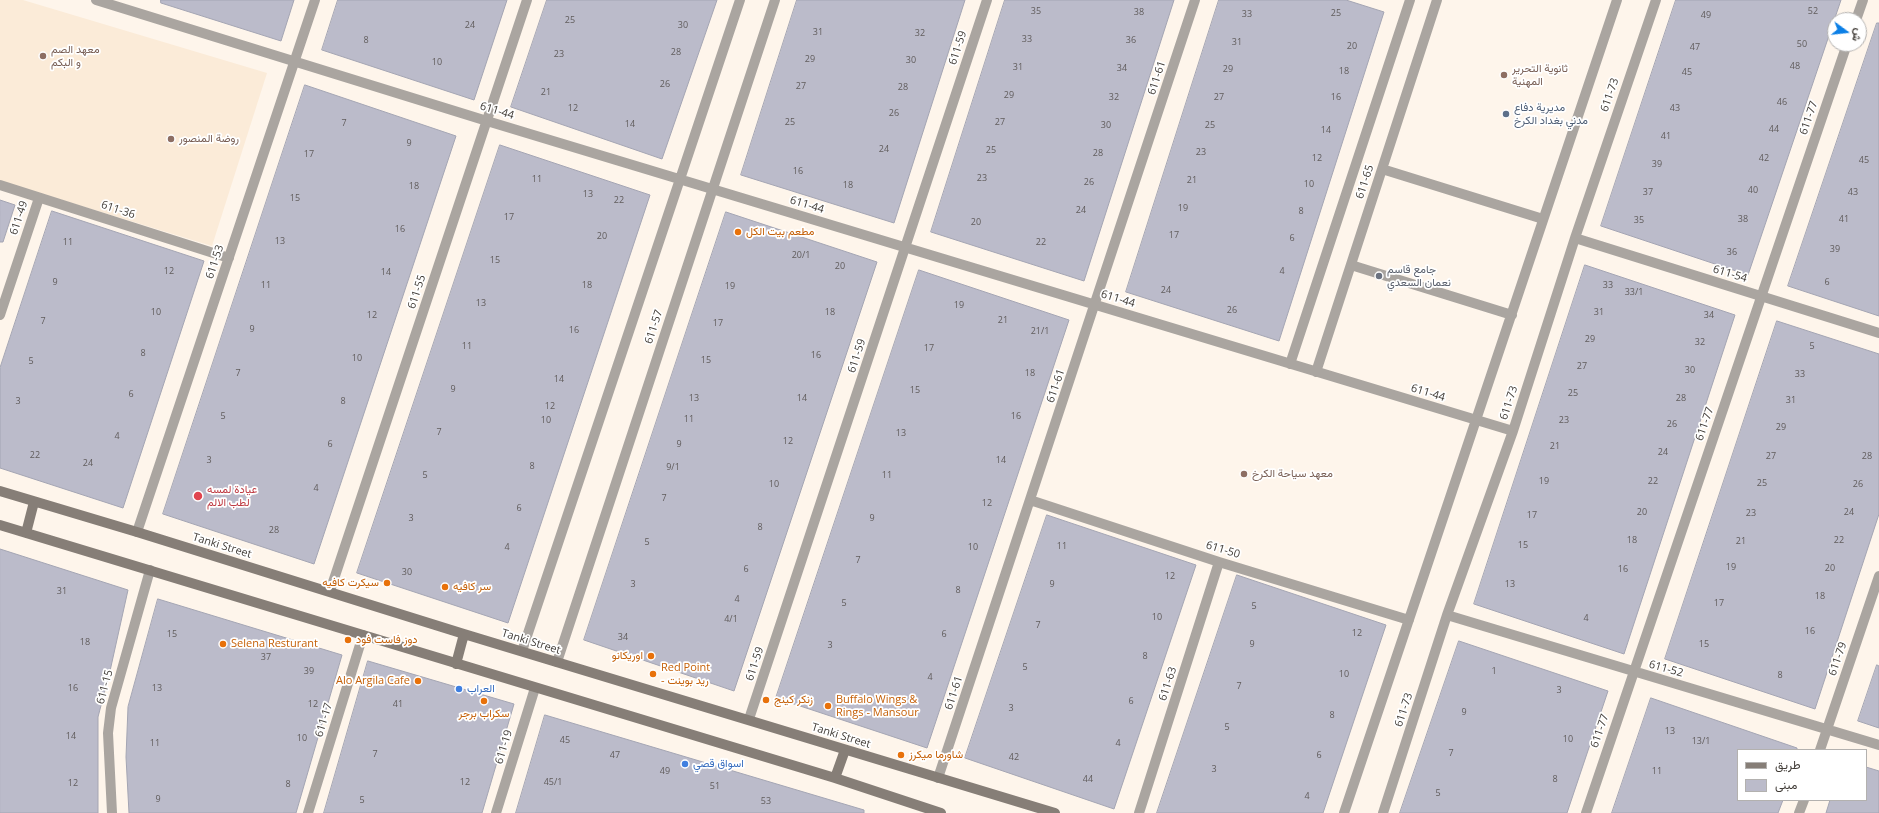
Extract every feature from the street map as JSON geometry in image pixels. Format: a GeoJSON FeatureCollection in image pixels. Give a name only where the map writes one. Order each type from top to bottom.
{"type":"FeatureCollection","features":[{"type":"Feature","properties":{"kind":"street","name":"611-53"},"geometry":{"type":"LineString","coordinates":[[137,532],[315,0]]}},
{"type":"Feature","properties":{"kind":"street","name":"611-55"},"geometry":{"type":"LineString","coordinates":[[330,592],[527,0]]}},
{"type":"Feature","properties":{"kind":"street","name":"611-57"},"geometry":{"type":"LineString","coordinates":[[522,651],[740,0]]}},
{"type":"Feature","properties":{"kind":"street","name":"611-57"},"geometry":{"type":"LineString","coordinates":[[556,662],[775,0]]}},
{"type":"Feature","properties":{"kind":"street","name":"611-59"},"geometry":{"type":"LineString","coordinates":[[749,719],[987,0]]}},
{"type":"Feature","properties":{"kind":"street","name":"611-61"},"geometry":{"type":"LineString","coordinates":[[938,778],[1030,500],[1097,305],[1195,0]]}},
{"type":"Feature","properties":{"kind":"street","name":"611-65"},"geometry":{"type":"LineString","coordinates":[[1316,372],[1437,0]]}},
{"type":"Feature","properties":{"kind":"street"},"geometry":{"type":"LineString","coordinates":[[1344,813],[1617,0]]}},
{"type":"Feature","properties":{"kind":"street","name":"611-73"},"geometry":{"type":"LineString","coordinates":[[1383,813],[1447,615],[1513,431],[1574,238],[1656,0]]}},
{"type":"Feature","properties":{"kind":"street"},"geometry":{"type":"LineString","coordinates":[[1858,12],[1862,0]]}},
{"type":"Feature","properties":{"kind":"street","name":"611-44"},"geometry":{"type":"LineString","coordinates":[[100,1],[487,121],[1513,431]]}},
{"type":"Feature","properties":{"kind":"street","name":"611-65"},"geometry":{"type":"LineString","coordinates":[[1290,364],[1407,1]]}},
{"type":"Feature","properties":{"kind":"street","name":"611-77"},"geometry":{"type":"LineString","coordinates":[[1586,813],[1844,52]]}},
{"type":"Feature","properties":{"kind":"street"},"geometry":{"type":"LineString","coordinates":[[1382,169],[1543,219]]}},
{"type":"Feature","properties":{"kind":"street","name":"611-36"},"geometry":{"type":"LineString","coordinates":[[0,185],[229,258]]}},
{"type":"Feature","properties":{"kind":"street","name":"611-49"},"geometry":{"type":"LineString","coordinates":[[0,315],[38,198]]}},
{"type":"Feature","properties":{"kind":"street","name":"611-54"},"geometry":{"type":"LineString","coordinates":[[1574,238],[1879,333]]}},
{"type":"Feature","properties":{"kind":"street"},"geometry":{"type":"LineString","coordinates":[[1351,265],[1512,315]]}},
{"type":"Feature","properties":{"kind":"street","name":"Tanki Street"},"geometry":{"type":"LineString","coordinates":[[0,491],[464,634],[749,719],[845,750],[1055,813]]}},
{"type":"Feature","properties":{"kind":"street","name":"611-50"},"geometry":{"type":"LineString","coordinates":[[1030,500],[1219,562],[1409,620]]}},
{"type":"Feature","properties":{"kind":"street"},"geometry":{"type":"LineString","coordinates":[[26,532],[34,502]]}},
{"type":"Feature","properties":{"kind":"street"},"geometry":{"type":"LineString","coordinates":[[0,525],[835,778],[941,813]]}},
{"type":"Feature","properties":{"kind":"street","name":"611-63"},"geometry":{"type":"LineString","coordinates":[[1139,813],[1219,562]]}},
{"type":"Feature","properties":{"kind":"street","name":"611-15"},"geometry":{"type":"LineString","coordinates":[[112,813],[108,733],[111,708],[150,570]]}},
{"type":"Feature","properties":{"kind":"street","name":"611-79"},"geometry":{"type":"LineString","coordinates":[[1820,749],[1879,576]]}},
{"type":"Feature","properties":{"kind":"street","name":"611-52"},"geometry":{"type":"LineString","coordinates":[[1447,615],[1879,745]]}},
{"type":"Feature","properties":{"kind":"street"},"geometry":{"type":"LineString","coordinates":[[456,664],[464,634]]}},
{"type":"Feature","properties":{"kind":"street","name":"611-17"},"geometry":{"type":"LineString","coordinates":[[308,813],[363,635]]}},
{"type":"Feature","properties":{"kind":"street","name":"611-19"},"geometry":{"type":"LineString","coordinates":[[496,813],[535,688]]}},
{"type":"Feature","properties":{"kind":"street"},"geometry":{"type":"LineString","coordinates":[[835,778],[845,750]]}},
{"type":"Feature","properties":{"kind":"street"},"geometry":{"type":"LineString","coordinates":[[1799,813],[1804,801]]}},
{"type":"Feature","properties":{"kind":"shaded area"},"geometry":{"type":"Polygon","coordinates":[[[0,0],[23,0],[267,73],[212,246],[0,181],[0,0]]]}},
{"type":"Feature","properties":{"kind":"building"},"geometry":{"type":"Polygon","coordinates":[[[161,0],[294,0],[281,41],[161,3],[161,0]]]}},
{"type":"Feature","properties":{"kind":"building"},"geometry":{"type":"Polygon","coordinates":[[[338,0],[507,0],[474,100],[322,50],[338,0]]]}},
{"type":"Feature","properties":{"kind":"building"},"geometry":{"type":"Polygon","coordinates":[[[547,0],[717,0],[662,159],[511,107],[547,0]]]}},
{"type":"Feature","properties":{"kind":"building"},"geometry":{"type":"Polygon","coordinates":[[[797,0],[965,0],[894,223],[741,175],[797,0]]]}},
{"type":"Feature","properties":{"kind":"building"},"geometry":{"type":"Polygon","coordinates":[[[1005,0],[1174,0],[1084,281],[931,232],[1005,0]]]}},
{"type":"Feature","properties":{"kind":"building"},"geometry":{"type":"Polygon","coordinates":[[[1219,0],[1346,0],[1384,12],[1279,341],[1126,292],[1219,0]]]}},
{"type":"Feature","properties":{"kind":"building"},"geometry":{"type":"Polygon","coordinates":[[[1676,0],[1841,0],[1837,12],[1827,12],[1827,41],[1748,275],[1601,226],[1676,0]]]}},
{"type":"Feature","properties":{"kind":"building"},"geometry":{"type":"Polygon","coordinates":[[[1877,23],[1879,23],[1879,316],[1788,286],[1877,23]]]}},
{"type":"Feature","properties":{"kind":"building"},"geometry":{"type":"Polygon","coordinates":[[[305,85],[456,136],[314,564],[163,514],[305,85]]]}},
{"type":"Feature","properties":{"kind":"building"},"geometry":{"type":"Polygon","coordinates":[[[500,145],[650,195],[508,623],[357,573],[500,145]]]}},
{"type":"Feature","properties":{"kind":"building"},"geometry":{"type":"Polygon","coordinates":[[[0,200],[15,205],[3,242],[0,242],[0,200]]]}},
{"type":"Feature","properties":{"kind":"building"},"geometry":{"type":"Polygon","coordinates":[[[52,211],[204,261],[123,508],[0,468],[0,368],[52,211]]]}},
{"type":"Feature","properties":{"kind":"building"},"geometry":{"type":"Polygon","coordinates":[[[726,212],[877,262],[734,691],[584,640],[726,212]]]}},
{"type":"Feature","properties":{"kind":"building"},"geometry":{"type":"Polygon","coordinates":[[[1585,265],[1735,315],[1624,654],[1474,604],[1585,265]]]}},
{"type":"Feature","properties":{"kind":"building"},"geometry":{"type":"Polygon","coordinates":[[[919,270],[1069,320],[927,748],[776,698],[919,270]]]}},
{"type":"Feature","properties":{"kind":"building"},"geometry":{"type":"Polygon","coordinates":[[[1777,321],[1879,354],[1879,514],[1815,709],[1665,659],[1777,321]]]}},
{"type":"Feature","properties":{"kind":"building"},"geometry":{"type":"Polygon","coordinates":[[[1047,515],[1196,565],[1114,809],[965,758],[1047,515]]]}},
{"type":"Feature","properties":{"kind":"building"},"geometry":{"type":"Polygon","coordinates":[[[0,549],[128,590],[98,717],[98,813],[0,813],[0,549]]]}},
{"type":"Feature","properties":{"kind":"building"},"geometry":{"type":"Polygon","coordinates":[[[1237,575],[1386,625],[1323,813],[1157,813],[1237,575]]]}},
{"type":"Feature","properties":{"kind":"building"},"geometry":{"type":"Polygon","coordinates":[[[158,599],[342,655],[296,813],[129,813],[126,757],[128,707],[158,599]]]}},
{"type":"Feature","properties":{"kind":"building"},"geometry":{"type":"Polygon","coordinates":[[[1459,641],[1608,691],[1567,813],[1400,813],[1459,641]]]}},
{"type":"Feature","properties":{"kind":"building"},"geometry":{"type":"Polygon","coordinates":[[[368,661],[514,704],[482,813],[324,813],[368,661]]]}},
{"type":"Feature","properties":{"kind":"building"},"geometry":{"type":"Polygon","coordinates":[[[1877,665],[1879,666],[1879,728],[1858,721],[1877,665]]]}},
{"type":"Feature","properties":{"kind":"building"},"geometry":{"type":"Polygon","coordinates":[[[1651,698],[1797,748],[1737,749],[1737,801],[1783,801],[1778,813],[1612,813],[1651,698]]]}},
{"type":"Feature","properties":{"kind":"building"},"geometry":{"type":"Polygon","coordinates":[[[545,715],[864,810],[864,813],[516,813],[545,715]]]}},
{"type":"Feature","properties":{"kind":"building"},"geometry":{"type":"Polygon","coordinates":[[[1867,767],[1879,771],[1879,813],[1826,813],[1830,801],[1867,801],[1867,767]]]}},
{"type":"Feature","properties":{"kind":"place","name":"معهد الصم و البكم"},"geometry":{"type":"Point","coordinates":[43,56]}},
{"type":"Feature","properties":{"kind":"place","name":"ثانوية التحرير المهنية"},"geometry":{"type":"Point","coordinates":[1504,75]}},
{"type":"Feature","properties":{"kind":"place","name":"مديرية دفاع مدني بغداد الكرخ"},"geometry":{"type":"Point","coordinates":[1506,114]}},
{"type":"Feature","properties":{"kind":"place","name":"روضة المنصور"},"geometry":{"type":"Point","coordinates":[171,139]}},
{"type":"Feature","properties":{"kind":"place","name":"مطعم بيت الكل"},"geometry":{"type":"Point","coordinates":[738,232]}},
{"type":"Feature","properties":{"kind":"place","name":"جامع قاسم نعمان السعدي"},"geometry":{"type":"Point","coordinates":[1379,276]}},
{"type":"Feature","properties":{"kind":"place","name":"معهد سياحة الكرخ"},"geometry":{"type":"Point","coordinates":[1244,474]}},
{"type":"Feature","properties":{"kind":"place","name":"عيادة لمسه لطب الالم"},"geometry":{"type":"Point","coordinates":[198,496]}},
{"type":"Feature","properties":{"kind":"place","name":"سيكرت كافيه"},"geometry":{"type":"Point","coordinates":[387,583]}},
{"type":"Feature","properties":{"kind":"place","name":"سر كافيه"},"geometry":{"type":"Point","coordinates":[445,587]}},
{"type":"Feature","properties":{"kind":"place","name":"دوز فاست فود"},"geometry":{"type":"Point","coordinates":[348,640]}},
{"type":"Feature","properties":{"kind":"place","name":"Selena Resturant"},"geometry":{"type":"Point","coordinates":[223,644]}},
{"type":"Feature","properties":{"kind":"place","name":"اوريكانو"},"geometry":{"type":"Point","coordinates":[651,656]}},
{"type":"Feature","properties":{"kind":"place","name":"Red Point - ريد بوينت"},"geometry":{"type":"Point","coordinates":[653,674]}},
{"type":"Feature","properties":{"kind":"place","name":"Alo Argila Cafe"},"geometry":{"type":"Point","coordinates":[418,681]}},
{"type":"Feature","properties":{"kind":"place","name":"العراب"},"geometry":{"type":"Point","coordinates":[459,689]}},
{"type":"Feature","properties":{"kind":"place","name":"زنكر كينج"},"geometry":{"type":"Point","coordinates":[766,700]}},
{"type":"Feature","properties":{"kind":"place","name":"سكراب برجر"},"geometry":{"type":"Point","coordinates":[484,701]}},
{"type":"Feature","properties":{"kind":"place","name":"Buffalo Wings & Rings - Mansour"},"geometry":{"type":"Point","coordinates":[828,706]}},
{"type":"Feature","properties":{"kind":"place","name":"شاورما ميكرز"},"geometry":{"type":"Point","coordinates":[901,755]}},
{"type":"Feature","properties":{"kind":"place","name":"اسواق قصي"},"geometry":{"type":"Point","coordinates":[685,764]}}]}
